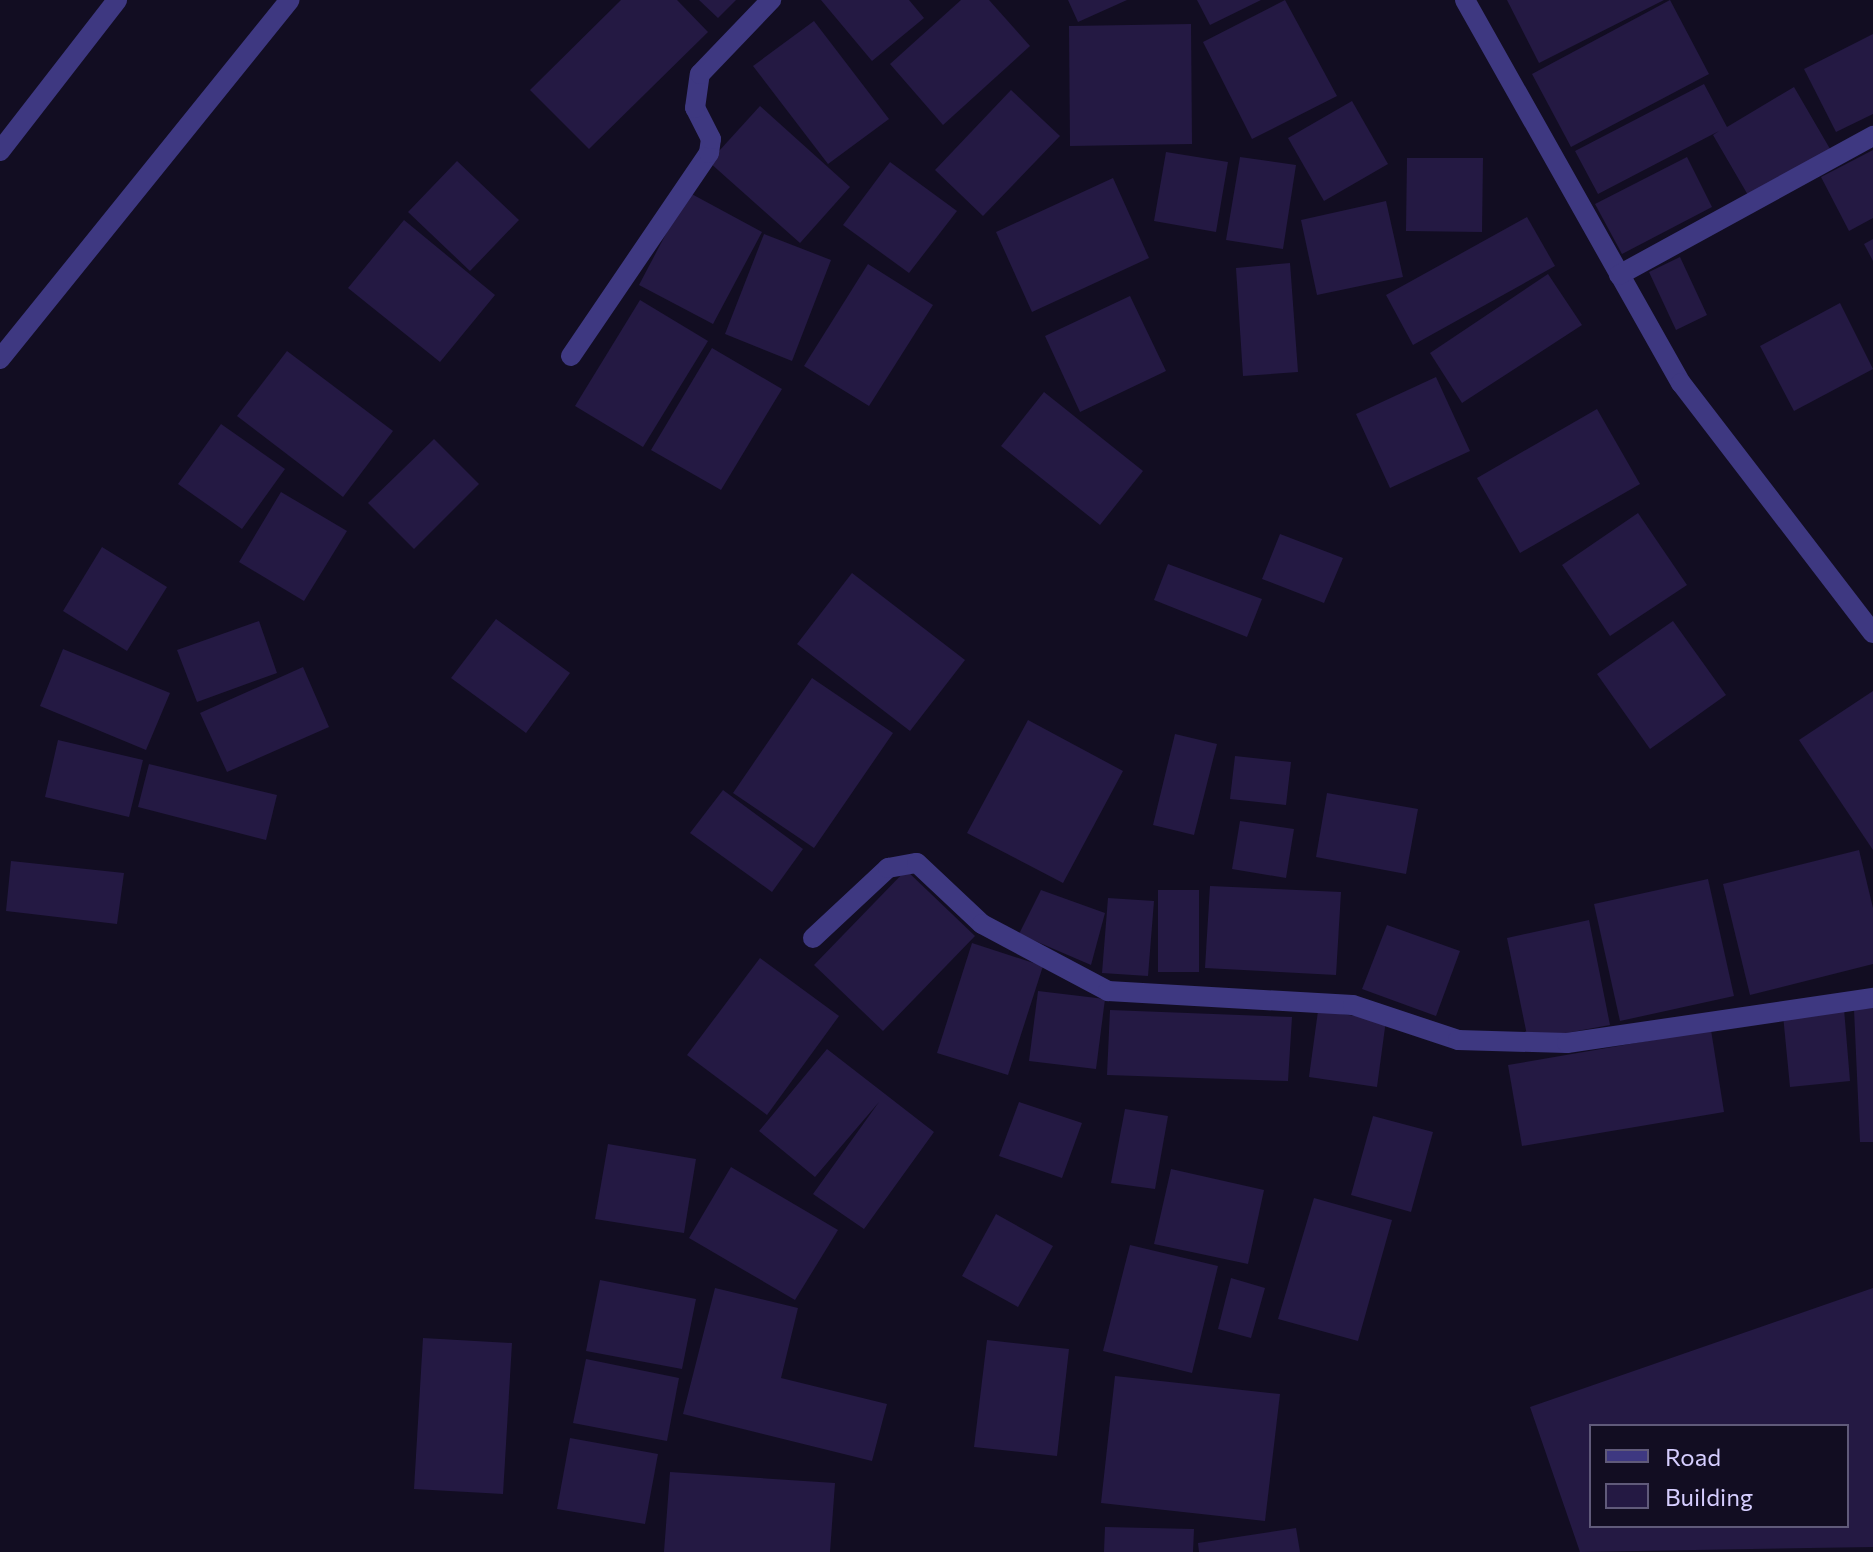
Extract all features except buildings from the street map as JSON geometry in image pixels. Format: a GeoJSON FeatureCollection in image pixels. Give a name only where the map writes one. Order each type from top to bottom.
{"type":"FeatureCollection","features":[{"type":"Feature","properties":{"kind":"street"},"geometry":{"type":"LineString","coordinates":[[0,151],[117,0]]}},
{"type":"Feature","properties":{"kind":"street"},"geometry":{"type":"LineString","coordinates":[[0,359],[290,0]]}},
{"type":"Feature","properties":{"kind":"street"},"geometry":{"type":"LineString","coordinates":[[571,356],[709,153],[711,139],[695,108],[700,74],[771,0]]}},
{"type":"Feature","properties":{"kind":"street"},"geometry":{"type":"LineString","coordinates":[[1465,0],[1681,383],[1873,633]]}},
{"type":"Feature","properties":{"kind":"street"},"geometry":{"type":"LineString","coordinates":[[1619,275],[1873,136]]}},
{"type":"Feature","properties":{"kind":"street"},"geometry":{"type":"LineString","coordinates":[[813,938],[888,868],[917,863],[982,924],[1108,991],[1353,1005],[1458,1040],[1567,1043],[1873,998]]}}]}
